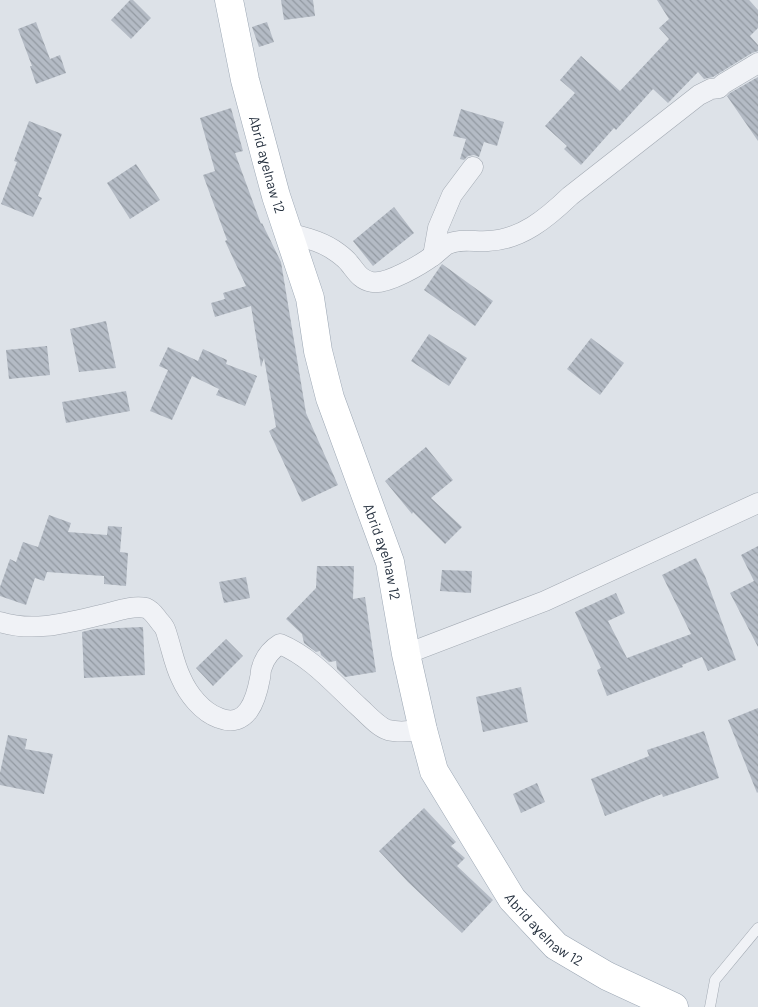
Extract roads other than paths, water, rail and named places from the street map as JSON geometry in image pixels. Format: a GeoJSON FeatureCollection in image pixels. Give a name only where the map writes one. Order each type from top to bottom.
{"type":"FeatureCollection","features":[{"type":"Feature","properties":{"kind":"main road","name":"Abrid aɣelnaw 12"},"geometry":{"type":"LineString","coordinates":[[230,0],[245,80],[276,196],[310,298],[318,351],[330,398],[390,562],[406,654],[434,771],[512,899],[556,946],[607,976],[674,1007]]}},
{"type":"Feature","properties":{"kind":"street"},"geometry":{"type":"LineString","coordinates":[[288,233],[322,243],[338,253],[364,280],[373,282],[396,277],[433,256],[446,246],[458,241],[503,240],[518,235],[553,212],[570,196],[699,95],[719,88],[758,63]]}},
{"type":"Feature","properties":{"kind":"street"},"geometry":{"type":"LineString","coordinates":[[433,256],[438,228],[452,195],[473,167]]}},
{"type":"Feature","properties":{"kind":"street"},"geometry":{"type":"LineString","coordinates":[[406,654],[545,601],[758,503]]}},
{"type":"Feature","properties":{"kind":"street"},"geometry":{"type":"LineString","coordinates":[[0,622],[10,625],[46,626],[68,623],[119,610],[147,608],[164,628],[180,676],[186,688],[198,704],[217,718],[227,721],[240,720],[247,715],[256,695],[261,667],[271,651],[280,644],[313,663],[371,718],[387,730],[404,732],[423,730]]}},
{"type":"Feature","properties":{"kind":"lane"},"geometry":{"type":"LineString","coordinates":[[710,1007],[715,980],[758,928]]}}]}
